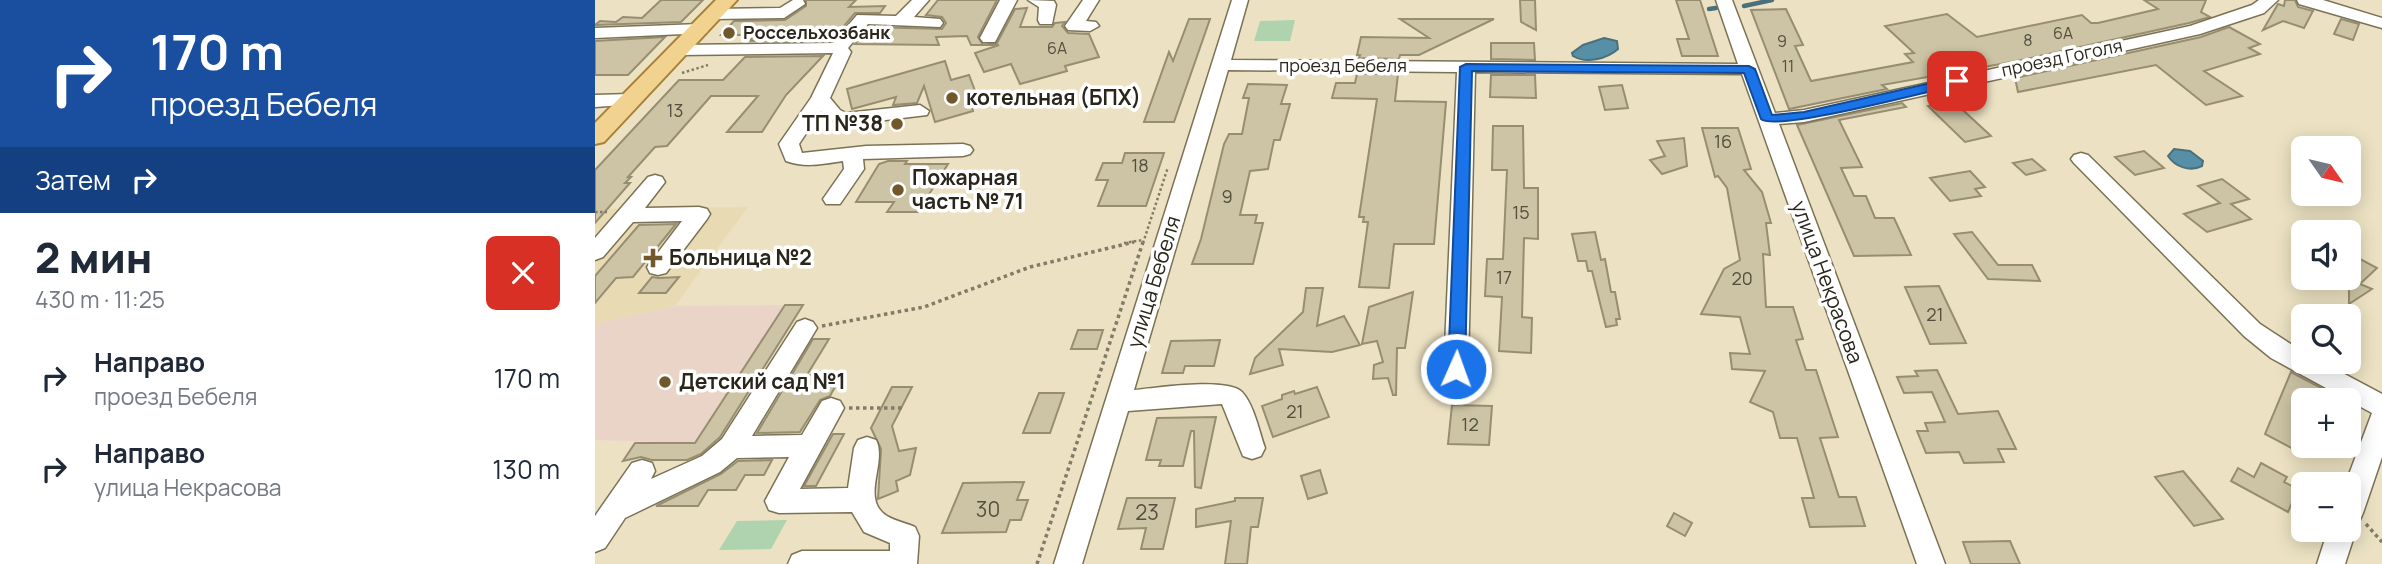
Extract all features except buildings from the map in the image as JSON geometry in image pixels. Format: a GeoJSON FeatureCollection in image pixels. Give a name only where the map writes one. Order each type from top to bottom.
{"type":"FeatureCollection","features":[{"type":"Feature","properties":{"kind":"main road"},"geometry":{"type":"LineString","coordinates":[[595,137],[714,14]]}},
{"type":"Feature","properties":{"kind":"street"},"geometry":{"type":"LineString","coordinates":[[902,19],[921,0]]}},
{"type":"Feature","properties":{"kind":"street"},"geometry":{"type":"LineString","coordinates":[[989,38],[1009,0]]}},
{"type":"Feature","properties":{"kind":"street"},"geometry":{"type":"LineString","coordinates":[[1090,26],[1074,26],[1091,0]]}},
{"type":"Feature","properties":{"kind":"street","name":"улица Бебеля"},"geometry":{"type":"LineString","coordinates":[[1068,564],[1240,0]]}},
{"type":"Feature","properties":{"kind":"street","name":"улица Некрасова"},"geometry":{"type":"LineString","coordinates":[[1724,0],[1931,564]]}},
{"type":"Feature","properties":{"kind":"street","name":"проезд Гоголя"},"geometry":{"type":"LineString","coordinates":[[1767,119],[1804,116],[2194,30],[2258,9],[2270,0]]}},
{"type":"Feature","properties":{"kind":"street"},"geometry":{"type":"LineString","coordinates":[[2305,0],[2382,23]]}},
{"type":"Feature","properties":{"kind":"street"},"geometry":{"type":"LineString","coordinates":[[595,33],[714,14],[784,13],[797,4]]}},
{"type":"Feature","properties":{"kind":"street"},"geometry":{"type":"LineString","coordinates":[[679,50],[838,48],[863,19],[902,19],[934,23]]}},
{"type":"Feature","properties":{"kind":"street"},"geometry":{"type":"LineString","coordinates":[[838,48],[842,52],[820,98],[789,144],[793,156],[802,160],[852,153],[963,150]]}},
{"type":"Feature","properties":{"kind":"street","name":"проезд Бебеля"},"geometry":{"type":"LineString","coordinates":[[1220,65],[1749,69]]}},
{"type":"Feature","properties":{"kind":"street"},"geometry":{"type":"LineString","coordinates":[[1456,369],[1466,67]]}},
{"type":"Feature","properties":{"kind":"street"},"geometry":{"type":"LineString","coordinates":[[820,98],[833,114],[844,119],[920,111]]}},
{"type":"Feature","properties":{"kind":"street"},"geometry":{"type":"LineString","coordinates":[[833,200],[854,169],[852,153]]}},
{"type":"Feature","properties":{"kind":"street"},"geometry":{"type":"LineString","coordinates":[[2081,159],[2252,330],[2280,351],[2382,406]]}},
{"type":"Feature","properties":{"kind":"street"},"geometry":{"type":"LineString","coordinates":[[595,252],[655,182]]}},
{"type":"Feature","properties":{"kind":"street"},"geometry":{"type":"LineString","coordinates":[[627,215],[699,214],[658,267]]}},
{"type":"Feature","properties":{"kind":"street"},"geometry":{"type":"LineString","coordinates":[[616,509],[711,464],[731,447],[805,328]]}},
{"type":"Feature","properties":{"kind":"street"},"geometry":{"type":"LineString","coordinates":[[1118,401],[1224,394],[1235,402],[1252,448]]}},
{"type":"Feature","properties":{"kind":"street"},"geometry":{"type":"LineString","coordinates":[[831,408],[779,501],[860,500]]}},
{"type":"Feature","properties":{"kind":"street"},"geometry":{"type":"LineString","coordinates":[[2361,479],[2382,419]]}},
{"type":"Feature","properties":{"kind":"street"},"geometry":{"type":"LineString","coordinates":[[731,447],[810,446]]}},
{"type":"Feature","properties":{"kind":"street"},"geometry":{"type":"LineString","coordinates":[[802,564],[903,563],[905,536],[874,523],[860,500],[867,448]]}},
{"type":"Feature","properties":{"kind":"street"},"geometry":{"type":"LineString","coordinates":[[595,540],[642,471]]}},
{"type":"Feature","properties":{"kind":"street"},"geometry":{"type":"LineString","coordinates":[[2331,564],[2339,542]]}},
{"type":"Feature","properties":{"kind":"lane"},"geometry":{"type":"LineString","coordinates":[[1036,0],[1048,5],[1046,20]]}},
{"type":"Feature","properties":{"kind":"lane"},"geometry":{"type":"LineString","coordinates":[[756,49],[777,25]]}},
{"type":"Feature","properties":{"kind":"lane"},"geometry":{"type":"LineString","coordinates":[[595,101],[630,100]]}},
{"type":"Feature","properties":{"kind":"path"},"geometry":{"type":"LineString","coordinates":[[1037,564],[1169,162]]}},
{"type":"Feature","properties":{"kind":"path"},"geometry":{"type":"LineString","coordinates":[[805,328],[873,319],[941,302],[967,289],[1033,265],[1097,248],[1143,240]]}},
{"type":"Feature","properties":{"kind":"shaded area","name":"Больница №2"},"geometry":{"type":"Polygon","coordinates":[[[748,207],[675,306],[595,324],[595,209],[748,207]]]}},
{"type":"Feature","properties":{"kind":"shaded area","name":"Детский сад №1"},"geometry":{"type":"Polygon","coordinates":[[[785,305],[695,443],[595,440],[595,324],[675,306],[785,305]]]}},
{"type":"Feature","properties":{"kind":"green space"},"geometry":{"type":"Polygon","coordinates":[[[1295,20],[1290,41],[1254,41],[1260,21],[1295,20]]]}},
{"type":"Feature","properties":{"kind":"green space"},"geometry":{"type":"Polygon","coordinates":[[[787,520],[771,549],[719,550],[737,521],[787,520]]]}},
{"type":"Feature","properties":{"kind":"water"},"geometry":{"type":"Polygon","coordinates":[[[1604,38],[1617,41],[1618,49],[1596,59],[1584,60],[1573,56],[1572,53],[1583,45],[1604,38]]]}},
{"type":"Feature","properties":{"kind":"water"},"geometry":{"type":"Polygon","coordinates":[[[2174,149],[2190,151],[2203,161],[2202,166],[2193,169],[2179,166],[2168,156],[2174,149]]]}},
{"type":"Feature","properties":{"kind":"waterway"},"geometry":{"type":"LineString","coordinates":[[1744,6],[1772,0]]}},
{"type":"Feature","properties":{"kind":"waterway"},"geometry":{"type":"LineString","coordinates":[[1709,9],[1716,8]]}},
{"type":"Feature","properties":{"kind":"place","name":"Россельхозбанк"},"geometry":{"type":"Point","coordinates":[729,33]}},
{"type":"Feature","properties":{"kind":"place","name":"котельная (БПХ)"},"geometry":{"type":"Point","coordinates":[952,98]}},
{"type":"Feature","properties":{"kind":"place","name":"ТП №38"},"geometry":{"type":"Point","coordinates":[897,124]}},
{"type":"Feature","properties":{"kind":"place","name":"Пожарная часть № 71"},"geometry":{"type":"Point","coordinates":[898,190]}},
{"type":"Feature","properties":{"kind":"place","name":"Больница №2"},"geometry":{"type":"Point","coordinates":[653,258]}},
{"type":"Feature","properties":{"kind":"place","name":"Детский сад №1"},"geometry":{"type":"Point","coordinates":[665,382]}},
{"type":"Feature","properties":{"kind":"route"},"geometry":{"type":"LineString","coordinates":[[1456,369],[1466,67],[1749,69],[1767,119],[1804,116],[1957,81]]}}]}
